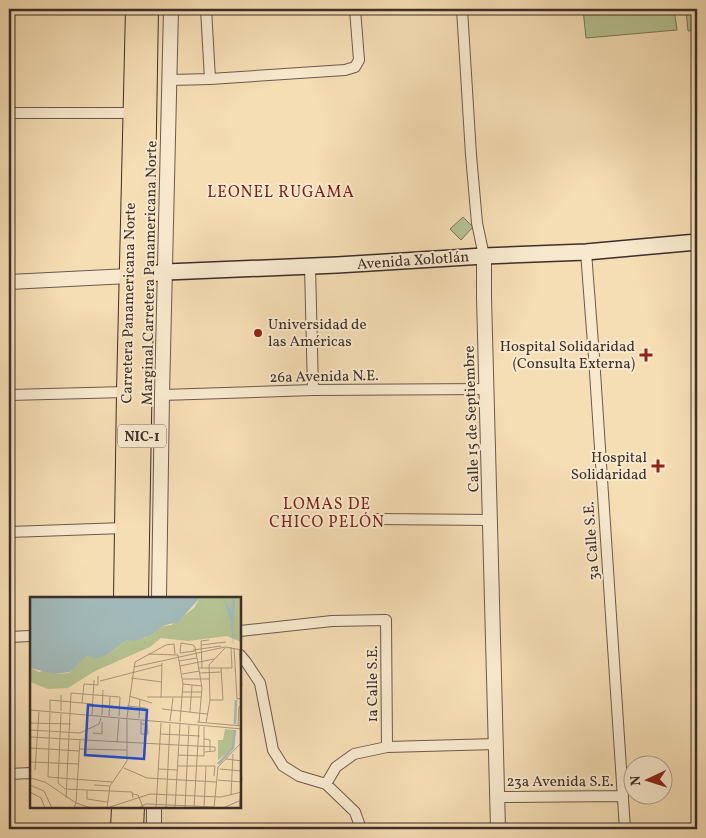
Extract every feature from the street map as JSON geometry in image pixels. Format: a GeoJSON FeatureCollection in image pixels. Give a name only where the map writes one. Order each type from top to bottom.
{"type":"FeatureCollection","features":[{"type":"Feature","properties":{"kind":"highway","name":"Carretera Panamericana Norte"},"geometry":{"type":"LineString","coordinates":[[136,9],[133,114],[137,275],[139,597]]}},
{"type":"Feature","properties":{"kind":"highway","name":"Carretera Panamericana Norte"},"geometry":{"type":"LineString","coordinates":[[123,597],[126,392],[137,275],[149,9]]}},
{"type":"Feature","properties":{"kind":"highway"},"geometry":{"type":"LineString","coordinates":[[120,829],[121,808]]}},
{"type":"Feature","properties":{"kind":"highway"},"geometry":{"type":"LineString","coordinates":[[134,808],[134,829]]}},
{"type":"Feature","properties":{"kind":"main road","name":"Avenida Xolotlán"},"geometry":{"type":"LineString","coordinates":[[137,275],[164,272],[586,252],[697,242]]}},
{"type":"Feature","properties":{"kind":"street","name":"Marginal Carretera Panamericana Norte"},"geometry":{"type":"LineString","coordinates":[[159,597],[164,272],[171,9]]}},
{"type":"Feature","properties":{"kind":"street"},"geometry":{"type":"LineString","coordinates":[[206,9],[210,79]]}},
{"type":"Feature","properties":{"kind":"street"},"geometry":{"type":"LineString","coordinates":[[170,80],[345,70],[355,67],[359,60],[355,9]]}},
{"type":"Feature","properties":{"kind":"street","name":"Calle 15 de Septiembre"},"geometry":{"type":"LineString","coordinates":[[462,9],[477,223],[484,256],[498,829]]}},
{"type":"Feature","properties":{"kind":"street"},"geometry":{"type":"LineString","coordinates":[[9,113],[133,114]]}},
{"type":"Feature","properties":{"kind":"street","name":"3a Calle S.E."},"geometry":{"type":"LineString","coordinates":[[586,252],[625,829]]}},
{"type":"Feature","properties":{"kind":"street"},"geometry":{"type":"LineString","coordinates":[[310,266],[314,390]]}},
{"type":"Feature","properties":{"kind":"street"},"geometry":{"type":"LineString","coordinates":[[9,282],[137,275]]}},
{"type":"Feature","properties":{"kind":"street","name":"26a Avenida N.E."},"geometry":{"type":"LineString","coordinates":[[162,395],[314,390],[486,388]]}},
{"type":"Feature","properties":{"kind":"street"},"geometry":{"type":"LineString","coordinates":[[9,395],[126,392]]}},
{"type":"Feature","properties":{"kind":"street"},"geometry":{"type":"LineString","coordinates":[[376,519],[490,520]]}},
{"type":"Feature","properties":{"kind":"street"},"geometry":{"type":"LineString","coordinates":[[9,532],[124,528]]}},
{"type":"Feature","properties":{"kind":"street","name":"1a Calle S.E."},"geometry":{"type":"LineString","coordinates":[[241,631],[332,621],[386,620],[387,747]]}},
{"type":"Feature","properties":{"kind":"street"},"geometry":{"type":"LineString","coordinates":[[9,637],[30,636]]}},
{"type":"Feature","properties":{"kind":"street"},"geometry":{"type":"LineString","coordinates":[[241,656],[260,683],[273,750],[284,766],[299,776],[326,784],[355,812],[362,829]]}},
{"type":"Feature","properties":{"kind":"street"},"geometry":{"type":"LineString","coordinates":[[326,784],[336,767],[354,754],[387,747],[496,744]]}},
{"type":"Feature","properties":{"kind":"street"},"geometry":{"type":"LineString","coordinates":[[9,774],[30,773]]}},
{"type":"Feature","properties":{"kind":"street","name":"23a Avenida S.E."},"geometry":{"type":"LineString","coordinates":[[498,796],[623,796]]}},
{"type":"Feature","properties":{"kind":"street"},"geometry":{"type":"LineString","coordinates":[[154,808],[154,829]]}},
{"type":"Feature","properties":{"kind":"green space"},"geometry":{"type":"Polygon","coordinates":[[[583,9],[674,9],[677,30],[586,38],[583,9]]]}},
{"type":"Feature","properties":{"kind":"green space"},"geometry":{"type":"Polygon","coordinates":[[[686,9],[697,9],[697,30],[688,31],[686,9]]]}},
{"type":"Feature","properties":{"kind":"green space"},"geometry":{"type":"Polygon","coordinates":[[[463,217],[473,227],[461,240],[450,229],[463,217]]]}},
{"type":"Feature","properties":{"kind":"place","name":"Universidad de las Américas"},"geometry":{"type":"Point","coordinates":[258,333]}},
{"type":"Feature","properties":{"kind":"place","name":"Hospital Solidaridad (Consulta Externa)"},"geometry":{"type":"Point","coordinates":[646,355]}},
{"type":"Feature","properties":{"kind":"place","name":"Hospital Solidaridad"},"geometry":{"type":"Point","coordinates":[658,466]}},
{"type":"Feature","properties":{"kind":"district","name":"LEONEL RUGAMA"},"geometry":{"type":"Point","coordinates":[281,191]}},
{"type":"Feature","properties":{"kind":"district","name":"LOMAS DE CHICO PELÓN"},"geometry":{"type":"Point","coordinates":[327,512]}}]}
